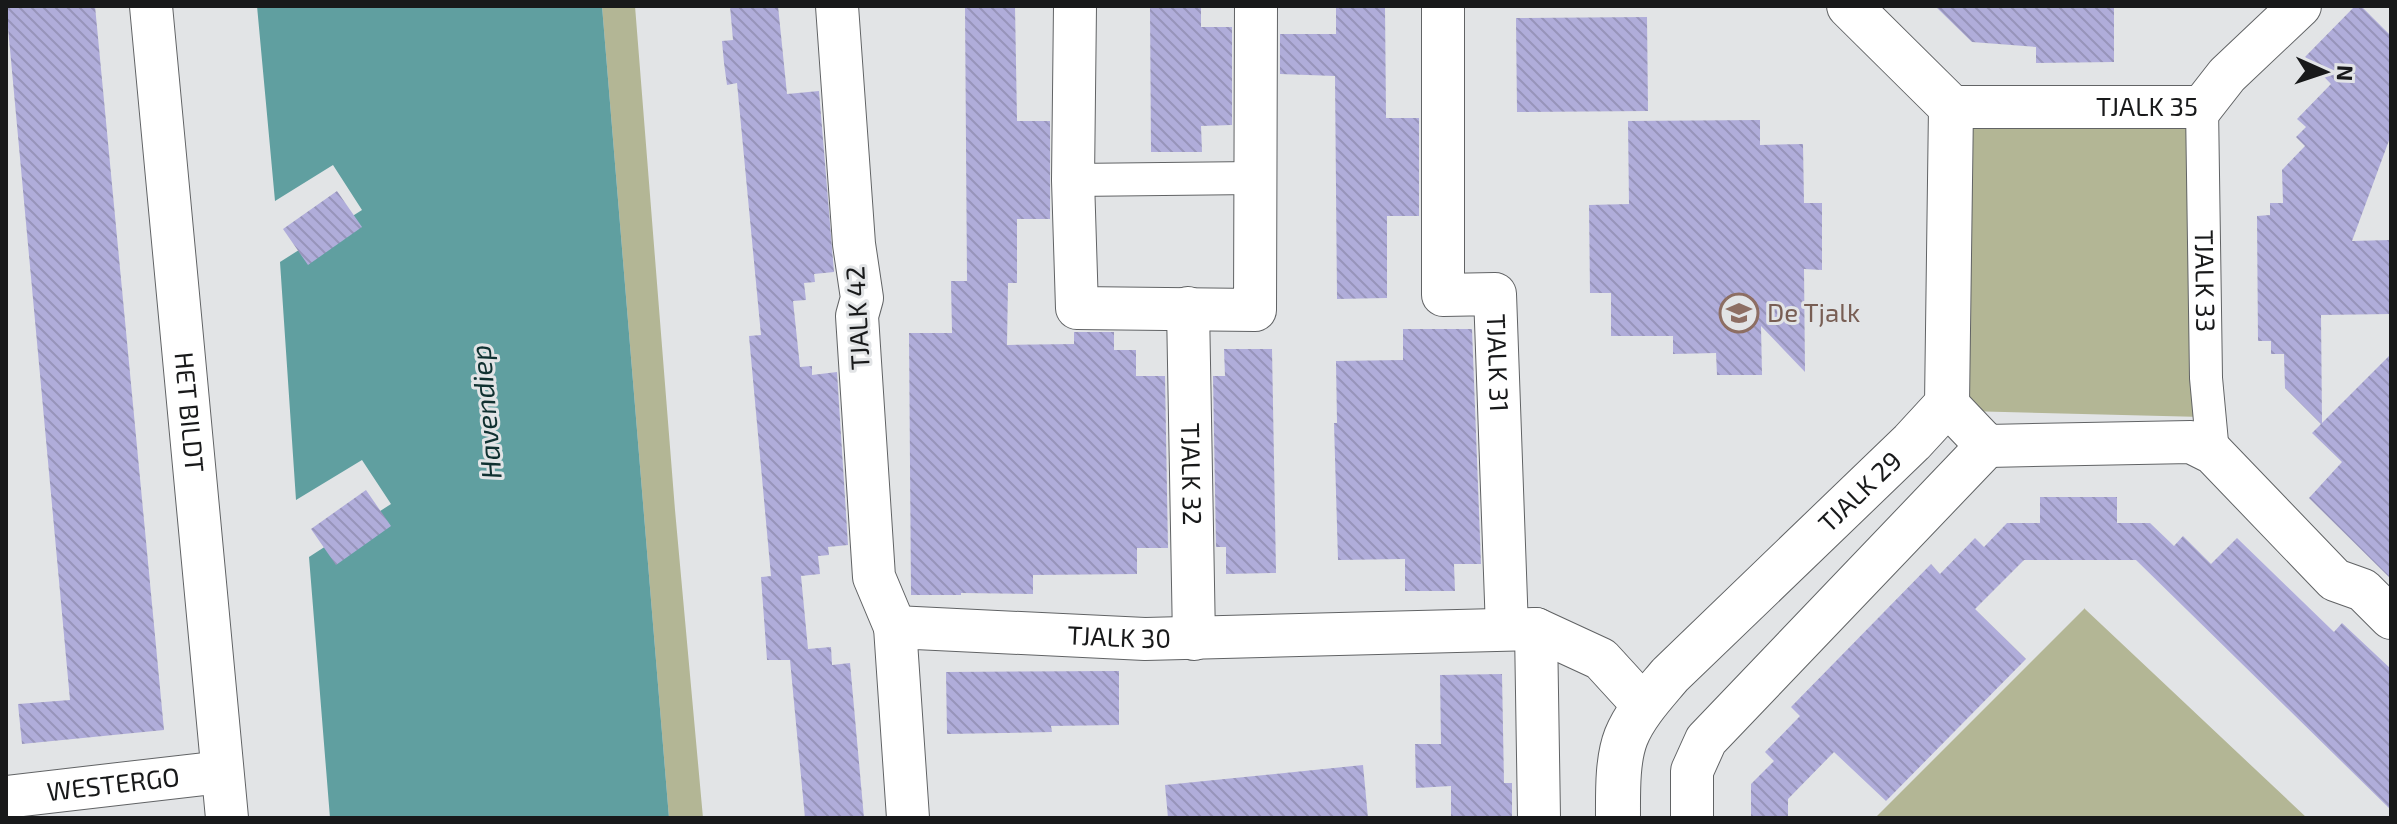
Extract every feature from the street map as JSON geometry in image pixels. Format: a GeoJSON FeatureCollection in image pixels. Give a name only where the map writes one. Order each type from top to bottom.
{"type":"FeatureCollection","features":[{"type":"Feature","properties":{"kind":"street","name":"HET BILDT"},"geometry":{"type":"LineString","coordinates":[[151,6],[227,818]]}},
{"type":"Feature","properties":{"kind":"street","name":"TJALK 42"},"geometry":{"type":"LineString","coordinates":[[837,6],[854,244],[862,298],[857,316],[874,577],[895,627]]}},
{"type":"Feature","properties":{"kind":"street"},"geometry":{"type":"LineString","coordinates":[[1075,6],[1073,180],[1077,308],[1255,310],[1256,6]]}},
{"type":"Feature","properties":{"kind":"street","name":"TJALK 31"},"geometry":{"type":"LineString","coordinates":[[1443,6],[1443,295],[1495,294],[1522,629]]}},
{"type":"Feature","properties":{"kind":"street"},"geometry":{"type":"LineString","coordinates":[[1849,6],[1951,107],[1947,404],[1987,446]]}},
{"type":"Feature","properties":{"kind":"street","name":"TJALK 35"},"geometry":{"type":"LineString","coordinates":[[1951,107],[2202,107],[2227,75],[2300,6]]}},
{"type":"Feature","properties":{"kind":"street","name":"TJALK 33"},"geometry":{"type":"LineString","coordinates":[[2202,107],[2206,378],[2213,453]]}},
{"type":"Feature","properties":{"kind":"street"},"geometry":{"type":"LineString","coordinates":[[1073,180],[1254,178]]}},
{"type":"Feature","properties":{"kind":"street","name":"TJALK 32"},"geometry":{"type":"LineString","coordinates":[[1188,308],[1194,639]]}},
{"type":"Feature","properties":{"kind":"street","name":"TJALK 29"},"geometry":{"type":"LineString","coordinates":[[1618,818],[1618,784],[1626,737],[1644,706],[1670,675],[1912,442],[1947,404]]}},
{"type":"Feature","properties":{"kind":"street"},"geometry":{"type":"LineString","coordinates":[[1692,818],[1692,771],[1706,740],[1987,446],[2191,442],[2213,453],[2335,580],[2363,590],[2391,618]]}},
{"type":"Feature","properties":{"kind":"street","name":"TJALK 30"},"geometry":{"type":"LineString","coordinates":[[895,627],[1145,639],[1522,629],[1601,659],[1644,706]]}},
{"type":"Feature","properties":{"kind":"street"},"geometry":{"type":"LineString","coordinates":[[895,627],[908,818]]}},
{"type":"Feature","properties":{"kind":"street"},"geometry":{"type":"LineString","coordinates":[[1522,629],[1539,818]]}},
{"type":"Feature","properties":{"kind":"street","name":"WESTERGO"},"geometry":{"type":"LineString","coordinates":[[6,797],[222,772]]}},
{"type":"Feature","properties":{"kind":"green space"},"geometry":{"type":"Polygon","coordinates":[[[602,6],[635,6],[703,818],[669,818],[602,6]]]}},
{"type":"Feature","properties":{"kind":"green space"},"geometry":{"type":"Polygon","coordinates":[[[1957,100],[2000,129],[2205,128],[2203,417],[1965,411],[1957,100]]]}},
{"type":"Feature","properties":{"kind":"green space"},"geometry":{"type":"Polygon","coordinates":[[[2085,609],[2307,818],[1875,818],[2085,609]]]}},
{"type":"Feature","properties":{"kind":"water","name":"Havendiep"},"geometry":{"type":"Polygon","coordinates":[[[257,6],[602,6],[669,818],[330,818],[309,557],[391,504],[362,460],[296,500],[280,262],[362,210],[333,165],[275,201],[257,6]]]}},
{"type":"Feature","properties":{"kind":"building"},"geometry":{"type":"Polygon","coordinates":[[[6,6],[95,6],[164,730],[22,744],[18,704],[70,700],[6,6]]]}},
{"type":"Feature","properties":{"kind":"building"},"geometry":{"type":"Polygon","coordinates":[[[730,6],[778,6],[787,94],[819,91],[834,272],[814,274],[815,282],[804,283],[806,300],[793,301],[800,367],[812,366],[812,375],[837,372],[848,545],[828,547],[829,555],[818,556],[820,574],[801,576],[808,649],[831,647],[832,665],[850,663],[864,818],[805,818],[790,660],[767,660],[761,577],[771,576],[749,336],[761,335],[737,83],[727,85],[724,63],[722,41],[733,40],[730,6]]]}},
{"type":"Feature","properties":{"kind":"building"},"geometry":{"type":"Polygon","coordinates":[[[965,6],[1015,6],[1017,121],[1050,121],[1050,219],[1017,219],[1017,283],[1008,283],[1007,345],[1074,344],[1074,332],[1114,332],[1114,350],[1136,350],[1136,376],[1165,376],[1168,548],[1137,548],[1137,574],[1033,575],[1033,594],[911,595],[909,333],[952,333],[951,281],[967,281],[965,6]]]}},
{"type":"Feature","properties":{"kind":"building"},"geometry":{"type":"Polygon","coordinates":[[[1150,6],[1201,6],[1201,27],[1232,27],[1232,125],[1201,126],[1202,152],[1151,152],[1150,6]]]}},
{"type":"Feature","properties":{"kind":"building"},"geometry":{"type":"Polygon","coordinates":[[[1336,6],[1385,6],[1386,118],[1419,118],[1419,216],[1387,216],[1387,298],[1337,299],[1335,76],[1280,74],[1280,34],[1336,34],[1336,6]]]}},
{"type":"Feature","properties":{"kind":"building"},"geometry":{"type":"Polygon","coordinates":[[[1935,6],[2114,6],[2114,62],[2036,63],[2036,47],[1972,42],[1935,6]]]}},
{"type":"Feature","properties":{"kind":"building"},"geometry":{"type":"Polygon","coordinates":[[[2355,6],[2361,6],[2391,36],[2391,135],[2352,241],[2391,240],[2391,314],[2321,315],[2322,423],[2391,354],[2391,579],[2309,498],[2342,462],[2312,433],[2321,424],[2285,388],[2284,354],[2271,354],[2271,341],[2258,341],[2257,216],[2270,215],[2270,203],[2283,203],[2282,170],[2305,146],[2296,137],[2306,127],[2297,119],[2331,84],[2305,57],[2355,6]]]}},
{"type":"Feature","properties":{"kind":"building"},"geometry":{"type":"Polygon","coordinates":[[[1647,17],[1648,111],[1517,112],[1516,18],[1647,17]]]}},
{"type":"Feature","properties":{"kind":"building"},"geometry":{"type":"Polygon","coordinates":[[[1760,120],[1760,145],[1803,144],[1804,203],[1822,203],[1822,270],[1804,269],[1805,372],[1761,326],[1762,375],[1717,375],[1716,353],[1673,354],[1673,336],[1611,336],[1611,293],[1590,293],[1589,205],[1629,204],[1628,121],[1760,120]]]}},
{"type":"Feature","properties":{"kind":"building"},"geometry":{"type":"Polygon","coordinates":[[[337,191],[362,227],[308,265],[283,229],[337,191]]]}},
{"type":"Feature","properties":{"kind":"building"},"geometry":{"type":"Polygon","coordinates":[[[1403,329],[1472,329],[1481,564],[1454,564],[1455,591],[1405,591],[1405,559],[1338,560],[1334,423],[1337,423],[1336,361],[1403,360],[1403,329]]]}},
{"type":"Feature","properties":{"kind":"building"},"geometry":{"type":"Polygon","coordinates":[[[1224,349],[1272,349],[1276,573],[1226,574],[1226,547],[1216,547],[1213,376],[1225,376],[1224,349]]]}},
{"type":"Feature","properties":{"kind":"building"},"geometry":{"type":"Polygon","coordinates":[[[366,490],[391,526],[336,565],[311,529],[366,490]]]}},
{"type":"Feature","properties":{"kind":"building"},"geometry":{"type":"Polygon","coordinates":[[[2040,497],[2117,497],[2117,523],[2150,523],[2174,546],[2183,536],[2211,564],[2237,538],[2334,632],[2342,623],[2391,669],[2391,810],[2136,560],[2024,560],[1975,609],[2026,659],[1886,801],[1834,752],[1788,799],[1788,818],[1751,818],[1751,784],[1774,761],[1765,752],[1800,716],[1791,707],[1931,564],[1940,574],[1975,538],[1984,547],[2007,523],[2040,523],[2040,497]]]}},
{"type":"Feature","properties":{"kind":"building"},"geometry":{"type":"Polygon","coordinates":[[[1119,671],[1119,725],[1051,726],[1052,732],[947,734],[946,672],[1119,671]]]}},
{"type":"Feature","properties":{"kind":"building"},"geometry":{"type":"Polygon","coordinates":[[[1502,674],[1504,783],[1512,783],[1512,818],[1451,818],[1451,786],[1416,788],[1415,744],[1441,744],[1440,675],[1502,674]]]}},
{"type":"Feature","properties":{"kind":"building"},"geometry":{"type":"Polygon","coordinates":[[[1363,765],[1368,818],[1168,818],[1165,785],[1363,765]]]}},
{"type":"Feature","properties":{"kind":"place","name":"De Tjalk"},"geometry":{"type":"Point","coordinates":[1739,313]}}]}
